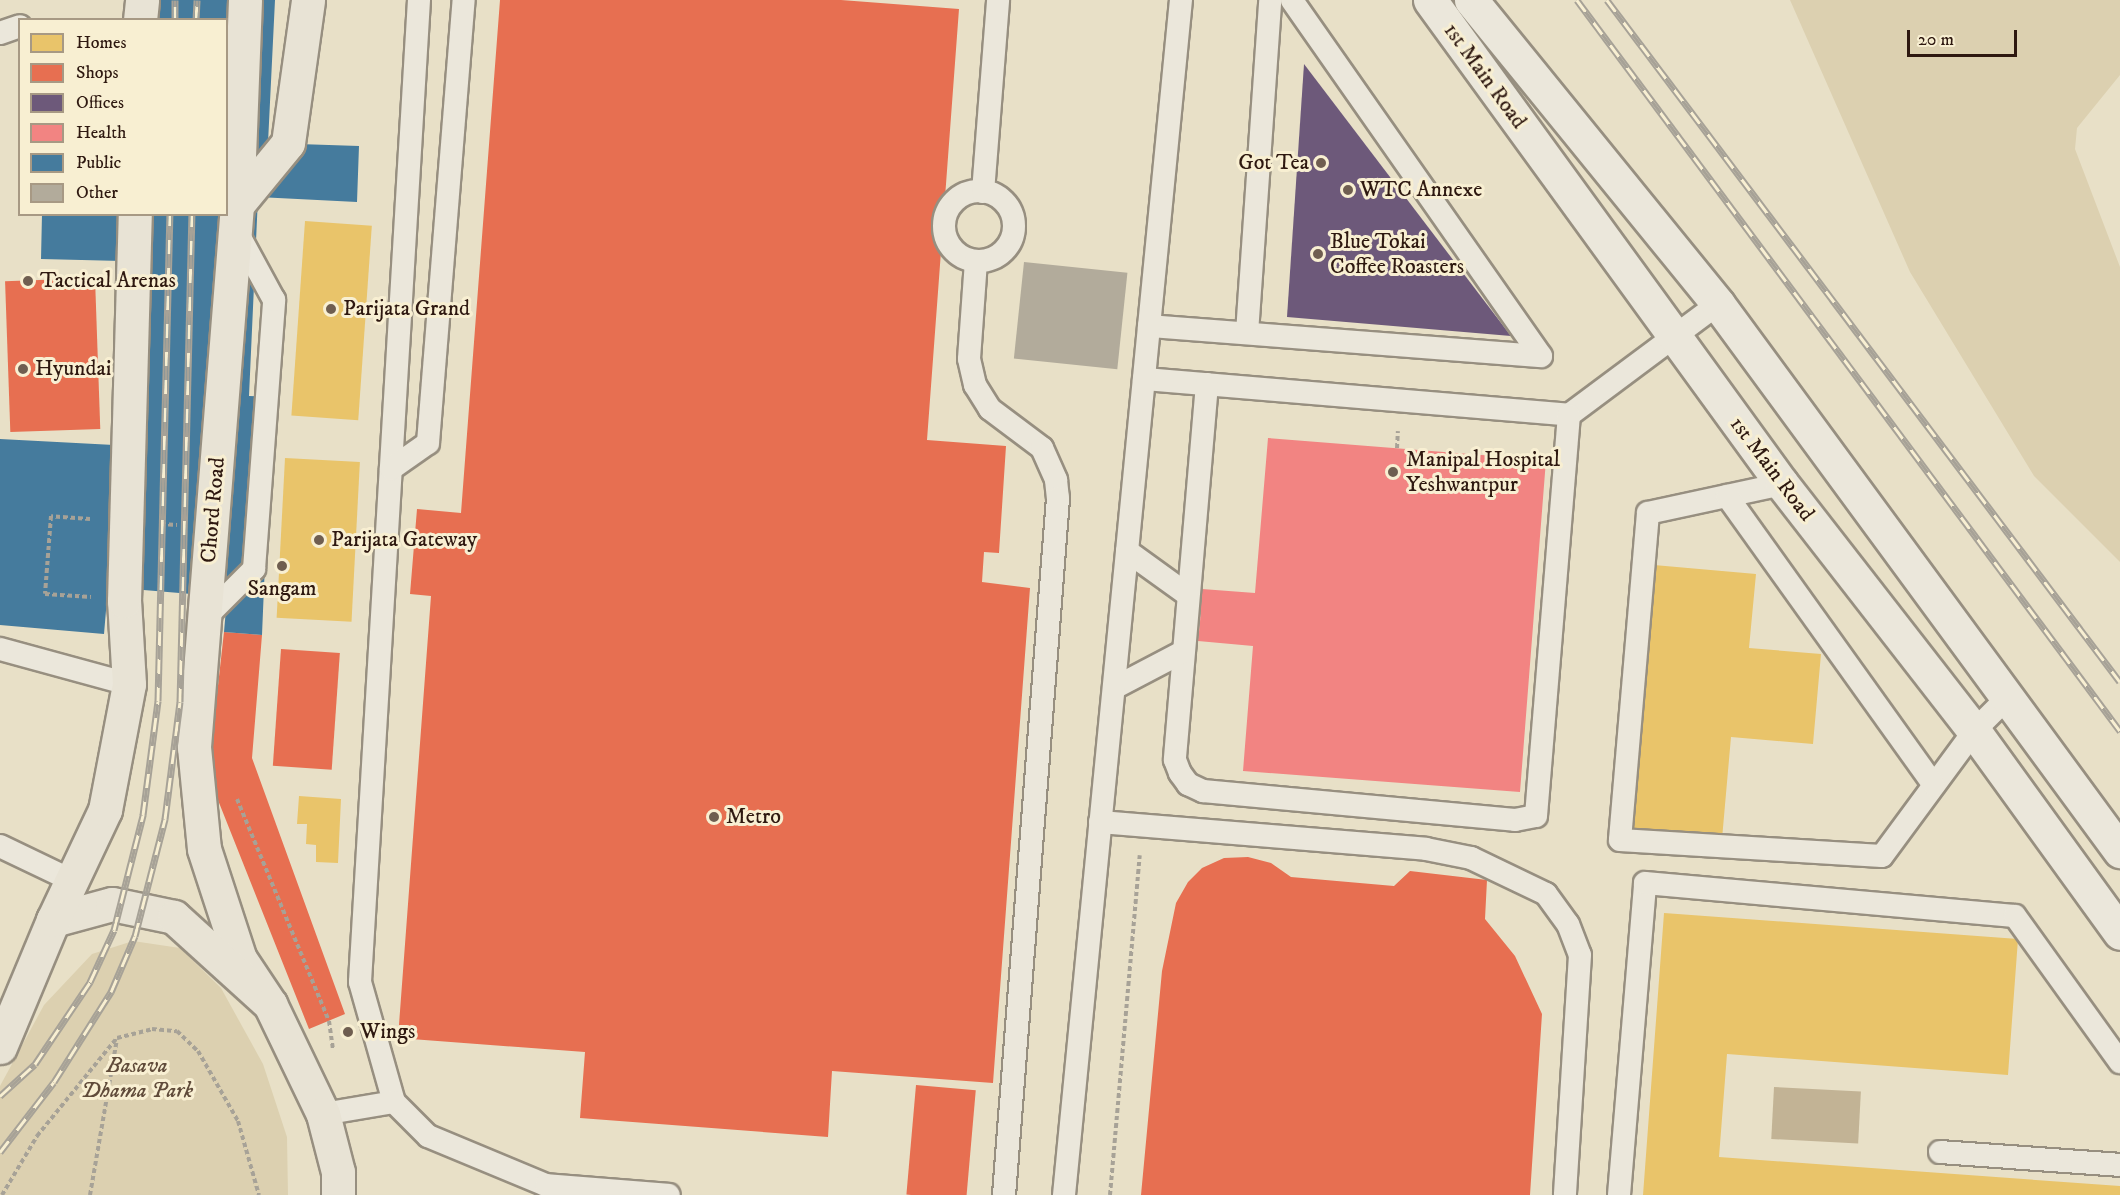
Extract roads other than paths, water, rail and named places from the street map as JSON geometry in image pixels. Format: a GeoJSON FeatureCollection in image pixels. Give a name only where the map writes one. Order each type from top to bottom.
{"type":"FeatureCollection","features":[{"type":"Feature","properties":{"kind":"main road"},"geometry":{"type":"LineString","coordinates":[[141,18],[142,0]]}},
{"type":"Feature","properties":{"kind":"main road","name":"Chord Road"},"geometry":{"type":"LineString","coordinates":[[245,0],[236,216],[194,747],[204,849],[240,959],[270,1005]]}},
{"type":"Feature","properties":{"kind":"main road"},"geometry":{"type":"LineString","coordinates":[[236,216],[288,143],[308,0]]}},
{"type":"Feature","properties":{"kind":"main road","name":"1st Main Road"},"geometry":{"type":"LineString","coordinates":[[1430,0],[1782,484],[1974,731],[2120,933]]}},
{"type":"Feature","properties":{"kind":"main road","name":"1st Main Road"},"geometry":{"type":"LineString","coordinates":[[1471,0],[1718,304],[2120,850]]}},
{"type":"Feature","properties":{"kind":"main road"},"geometry":{"type":"LineString","coordinates":[[0,1047],[53,920],[105,810],[129,684],[124,601],[135,216]]}},
{"type":"Feature","properties":{"kind":"main road"},"geometry":{"type":"LineString","coordinates":[[53,920],[112,904],[174,917],[270,1005],[323,1114],[338,1172],[338,1195]]}},
{"type":"Feature","properties":{"kind":"lane"},"geometry":{"type":"LineString","coordinates":[[418,0],[360,982],[394,1102],[428,1136],[546,1185],[669,1195]]}},
{"type":"Feature","properties":{"kind":"lane"},"geometry":{"type":"LineString","coordinates":[[391,469],[428,443],[464,0]]}},
{"type":"Feature","properties":{"kind":"lane"},"geometry":{"type":"LineString","coordinates":[[983,192],[998,0]]}},
{"type":"Feature","properties":{"kind":"lane"},"geometry":{"type":"LineString","coordinates":[[1064,1195],[1181,0]]}},
{"type":"Feature","properties":{"kind":"lane"},"geometry":{"type":"LineString","coordinates":[[1247,333],[1270,0]]}},
{"type":"Feature","properties":{"kind":"lane"},"geometry":{"type":"LineString","coordinates":[[1149,326],[1541,356],[1292,0]]}},
{"type":"Feature","properties":{"kind":"lane"},"geometry":{"type":"LineString","coordinates":[[0,33],[18,27]]}},
{"type":"Feature","properties":{"kind":"lane"},"geometry":{"type":"LineString","coordinates":[[983,192],[1004,201],[1012,213],[1015,228],[1002,253],[976,261],[951,248],[944,224],[955,201],[966,194],[983,192]]}},
{"type":"Feature","properties":{"kind":"lane"},"geometry":{"type":"LineString","coordinates":[[204,619],[254,569],[274,300],[236,216]]}},
{"type":"Feature","properties":{"kind":"lane"},"geometry":{"type":"LineString","coordinates":[[976,261],[969,358],[975,385],[990,409],[1042,448],[1056,480],[1058,498],[1004,1195]]}},
{"type":"Feature","properties":{"kind":"lane"},"geometry":{"type":"LineString","coordinates":[[1144,379],[1569,415],[1718,304]]}},
{"type":"Feature","properties":{"kind":"lane"},"geometry":{"type":"LineString","coordinates":[[1207,384],[1175,760],[1188,783],[1203,791],[1532,820],[1536,816],[1569,415]]}},
{"type":"Feature","properties":{"kind":"lane"},"geometry":{"type":"LineString","coordinates":[[1782,484],[1648,513],[1620,840],[1882,856],[1974,731],[2007,698]]}},
{"type":"Feature","properties":{"kind":"lane"},"geometry":{"type":"LineString","coordinates":[[1727,496],[1934,785]]}},
{"type":"Feature","properties":{"kind":"lane"},"geometry":{"type":"LineString","coordinates":[[1127,551],[1188,595]]}},
{"type":"Feature","properties":{"kind":"lane"},"geometry":{"type":"LineString","coordinates":[[0,649],[129,684]]}},
{"type":"Feature","properties":{"kind":"lane"},"geometry":{"type":"LineString","coordinates":[[1114,688],[1183,652]]}},
{"type":"Feature","properties":{"kind":"lane"},"geometry":{"type":"LineString","coordinates":[[1101,822],[1426,849],[1471,858],[1546,894],[1568,924],[1580,955],[1565,1195]]}},
{"type":"Feature","properties":{"kind":"lane"},"geometry":{"type":"LineString","coordinates":[[0,846],[71,880]]}},
{"type":"Feature","properties":{"kind":"lane"},"geometry":{"type":"LineString","coordinates":[[1619,1195],[1645,883],[2014,916],[2120,1062]]}},
{"type":"Feature","properties":{"kind":"lane"},"geometry":{"type":"LineString","coordinates":[[323,1114],[394,1102]]}},
{"type":"Feature","properties":{"kind":"lane"},"geometry":{"type":"LineString","coordinates":[[1940,1152],[2120,1165]]}},
{"type":"Feature","properties":{"kind":"railway"},"geometry":{"type":"LineString","coordinates":[[175,0],[175,18]]}},
{"type":"Feature","properties":{"kind":"railway"},"geometry":{"type":"LineString","coordinates":[[196,18],[197,0]]}},
{"type":"Feature","properties":{"kind":"railway"},"geometry":{"type":"LineString","coordinates":[[1577,0],[2120,731]]}},
{"type":"Feature","properties":{"kind":"railway"},"geometry":{"type":"LineString","coordinates":[[1607,0],[2120,682]]}},
{"type":"Feature","properties":{"kind":"railway"},"geometry":{"type":"LineString","coordinates":[[0,1096],[35,1064],[90,982],[114,930],[143,815],[158,701],[170,216]]}},
{"type":"Feature","properties":{"kind":"railway"},"geometry":{"type":"LineString","coordinates":[[0,1152],[54,1082],[111,992],[135,936],[165,819],[180,702],[192,216]]}},
{"type":"Feature","properties":{"kind":"place","name":"Got Tea"},"geometry":{"type":"Point","coordinates":[1321,163]}},
{"type":"Feature","properties":{"kind":"place","name":"WTC Annexe"},"geometry":{"type":"Point","coordinates":[1348,190]}},
{"type":"Feature","properties":{"kind":"place","name":"Blue Tokai Coffee Roasters"},"geometry":{"type":"Point","coordinates":[1318,254]}},
{"type":"Feature","properties":{"kind":"place","name":"Tactical Arenas"},"geometry":{"type":"Point","coordinates":[28,281]}},
{"type":"Feature","properties":{"kind":"place","name":"Parijata Grand"},"geometry":{"type":"Point","coordinates":[331,309]}},
{"type":"Feature","properties":{"kind":"place","name":"Hyundai"},"geometry":{"type":"Point","coordinates":[23,369]}},
{"type":"Feature","properties":{"kind":"place","name":"Manipal Hospital Yeshwantpur"},"geometry":{"type":"Point","coordinates":[1393,472]}},
{"type":"Feature","properties":{"kind":"place","name":"Parijata Gateway"},"geometry":{"type":"Point","coordinates":[319,540]}},
{"type":"Feature","properties":{"kind":"place","name":"Sangam"},"geometry":{"type":"Point","coordinates":[282,566]}},
{"type":"Feature","properties":{"kind":"place","name":"Metro"},"geometry":{"type":"Point","coordinates":[714,817]}},
{"type":"Feature","properties":{"kind":"place","name":"Wings"},"geometry":{"type":"Point","coordinates":[348,1032]}},
{"type":"Feature","properties":{"kind":"park label","name":"Basava Dhama Park"},"geometry":{"type":"Point","coordinates":[137,1078]}}]}
